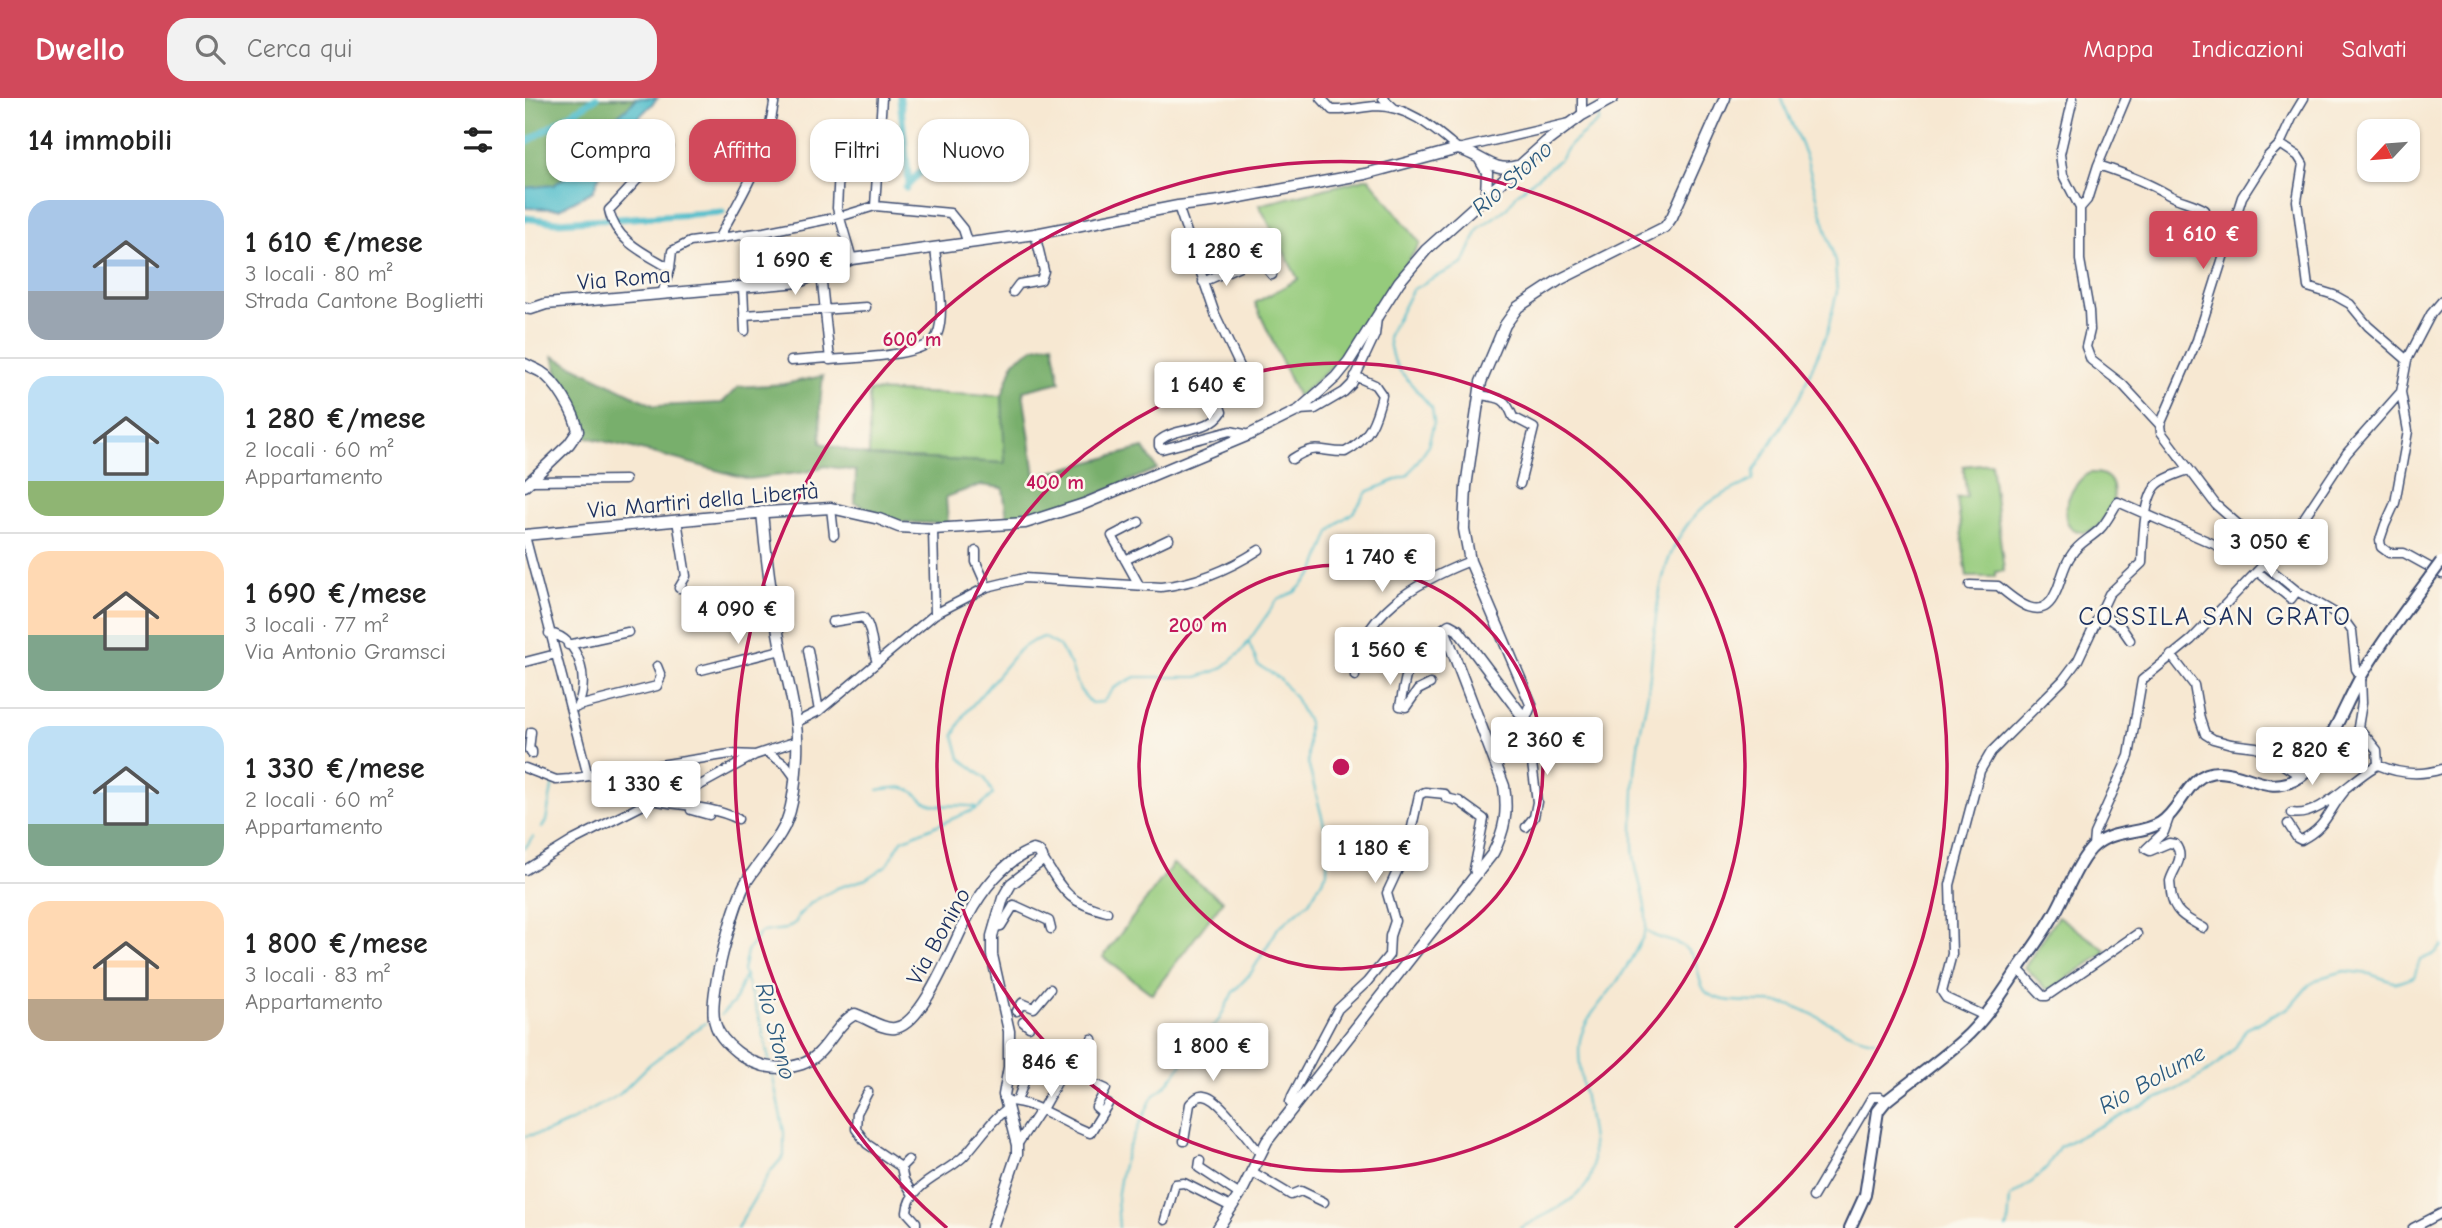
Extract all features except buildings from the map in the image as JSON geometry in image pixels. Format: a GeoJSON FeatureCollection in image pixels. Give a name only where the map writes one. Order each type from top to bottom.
{"type":"FeatureCollection","features":[{"type":"Feature","properties":{"kind":"main road"},"geometry":{"type":"LineString","coordinates":[[1850,1228],[1865,1195],[1878,1111],[1886,1101],[1967,1035],[1985,1016],[2054,915],[2093,846],[2113,835],[2159,824],[2170,815],[2192,784],[2207,775],[2218,772],[2270,786],[2300,776],[2316,762],[2385,637],[2441,561]]}},
{"type":"Feature","properties":{"kind":"street"},"geometry":{"type":"LineString","coordinates":[[719,237],[759,163],[769,134],[775,98]]}},
{"type":"Feature","properties":{"kind":"street"},"geometry":{"type":"LineString","coordinates":[[875,206],[882,98]]}},
{"type":"Feature","properties":{"kind":"street"},"geometry":{"type":"LineString","coordinates":[[1321,98],[1332,110],[1380,106],[1404,110],[1430,126],[1458,149],[1479,158],[1501,182]]}},
{"type":"Feature","properties":{"kind":"street"},"geometry":{"type":"LineString","coordinates":[[1383,98],[1394,108]]}},
{"type":"Feature","properties":{"kind":"street"},"geometry":{"type":"LineString","coordinates":[[1582,98],[1582,116]]}},
{"type":"Feature","properties":{"kind":"street"},"geometry":{"type":"LineString","coordinates":[[1526,827],[1534,817],[1537,802],[1526,716],[1531,704],[1471,561],[1464,515],[1479,395],[1485,370],[1505,325],[1518,307],[1559,281],[1665,227],[1672,217],[1725,98]]}},
{"type":"Feature","properties":{"kind":"street"},"geometry":{"type":"LineString","coordinates":[[2073,98],[2060,154],[2063,175],[2080,208],[2080,260],[2090,330],[2086,347],[2091,360],[2122,384],[2160,425]]}},
{"type":"Feature","properties":{"kind":"street"},"geometry":{"type":"LineString","coordinates":[[2080,208],[2087,200],[2098,165],[2126,98]]}},
{"type":"Feature","properties":{"kind":"street"},"geometry":{"type":"LineString","coordinates":[[2274,556],[2216,505],[2161,432],[2160,425],[2197,340],[2242,197],[2268,156],[2280,144],[2302,101],[2290,98]]}},
{"type":"Feature","properties":{"kind":"street","name":"Via Martiri della Libertà"},"geometry":{"type":"LineString","coordinates":[[525,536],[762,512],[831,508],[879,519],[899,527],[933,529],[1025,523],[1059,514],[1249,435],[1299,410],[1336,377],[1362,343],[1399,282],[1415,263],[1546,142],[1604,103]]}},
{"type":"Feature","properties":{"kind":"street"},"geometry":{"type":"LineString","coordinates":[[1458,149],[1572,123]]}},
{"type":"Feature","properties":{"kind":"street"},"geometry":{"type":"LineString","coordinates":[[2280,144],[2298,156],[2304,164],[2297,201],[2308,287],[2334,295],[2350,304],[2368,326],[2407,360]]}},
{"type":"Feature","properties":{"kind":"street","name":"Via Roma"},"geometry":{"type":"LineString","coordinates":[[525,307],[531,309],[546,304],[799,282],[852,259],[1035,234],[1365,174],[1458,149]]}},
{"type":"Feature","properties":{"kind":"street"},"geometry":{"type":"LineString","coordinates":[[1491,169],[1521,165]]}},
{"type":"Feature","properties":{"kind":"street"},"geometry":{"type":"LineString","coordinates":[[2098,165],[2137,178],[2199,206],[2205,210],[2203,219]]}},
{"type":"Feature","properties":{"kind":"street"},"geometry":{"type":"LineString","coordinates":[[1486,195],[1491,169]]}},
{"type":"Feature","properties":{"kind":"street"},"geometry":{"type":"LineString","coordinates":[[635,182],[609,210],[611,218],[632,246],[670,268]]}},
{"type":"Feature","properties":{"kind":"street"},"geometry":{"type":"LineString","coordinates":[[837,182],[839,217],[852,259]]}},
{"type":"Feature","properties":{"kind":"street"},"geometry":{"type":"LineString","coordinates":[[662,294],[673,251],[690,242],[764,232],[839,217],[875,206],[950,213],[963,229],[968,244]]}},
{"type":"Feature","properties":{"kind":"street"},"geometry":{"type":"LineString","coordinates":[[1178,206],[1215,314],[1246,379],[1244,385],[1219,391],[1217,398],[1222,412],[1220,416],[1203,425],[1164,437],[1159,441],[1159,446],[1162,449],[1230,431],[1249,435]]}},
{"type":"Feature","properties":{"kind":"street"},"geometry":{"type":"LineString","coordinates":[[1013,292],[1019,284],[1041,280],[1044,271],[1035,234]]}},
{"type":"Feature","properties":{"kind":"street"},"geometry":{"type":"LineString","coordinates":[[791,361],[905,352],[932,343],[941,318],[935,248]]}},
{"type":"Feature","properties":{"kind":"street"},"geometry":{"type":"LineString","coordinates":[[762,263],[818,256],[835,266]]}},
{"type":"Feature","properties":{"kind":"street"},"geometry":{"type":"LineString","coordinates":[[1203,282],[1258,258],[1272,275]]}},
{"type":"Feature","properties":{"kind":"street"},"geometry":{"type":"LineString","coordinates":[[821,273],[829,358]]}},
{"type":"Feature","properties":{"kind":"street"},"geometry":{"type":"LineString","coordinates":[[743,288],[745,331]]}},
{"type":"Feature","properties":{"kind":"street"},"geometry":{"type":"LineString","coordinates":[[2442,301],[2431,314],[2407,360],[2401,392],[2408,431],[2395,503],[2380,541],[2381,547],[2389,552],[2404,553],[2442,574]]}},
{"type":"Feature","properties":{"kind":"street"},"geometry":{"type":"LineString","coordinates":[[744,315],[866,307]]}},
{"type":"Feature","properties":{"kind":"street"},"geometry":{"type":"LineString","coordinates":[[1299,410],[1315,409],[1344,392],[1375,335],[1377,318]]}},
{"type":"Feature","properties":{"kind":"street"},"geometry":{"type":"LineString","coordinates":[[525,364],[541,372],[553,384],[571,409],[578,430],[569,444],[528,484]]}},
{"type":"Feature","properties":{"kind":"street"},"geometry":{"type":"LineString","coordinates":[[1292,459],[1307,450],[1317,448],[1345,452],[1365,438],[1371,429],[1382,395],[1375,385],[1355,376]]}},
{"type":"Feature","properties":{"kind":"street"},"geometry":{"type":"LineString","coordinates":[[2093,846],[2094,834],[2130,756],[2142,680],[2191,640],[2274,556],[2310,512],[2347,453],[2401,392]]}},
{"type":"Feature","properties":{"kind":"street"},"geometry":{"type":"LineString","coordinates":[[1479,395],[1505,401],[1513,417],[1534,428],[1520,484]]}},
{"type":"Feature","properties":{"kind":"street"},"geometry":{"type":"LineString","coordinates":[[1985,1016],[1946,998],[1941,992],[1952,954],[1950,885],[1980,771],[1991,752],[2063,680],[2078,660],[2109,594],[2142,563],[2146,514],[2154,488],[2160,481],[2188,470]]}},
{"type":"Feature","properties":{"kind":"street"},"geometry":{"type":"LineString","coordinates":[[528,484],[625,480]]}},
{"type":"Feature","properties":{"kind":"street"},"geometry":{"type":"LineString","coordinates":[[1970,585],[1999,586],[2020,604],[2032,609],[2043,607],[2050,603],[2056,592],[2061,571],[2073,552],[2088,536],[2099,531],[2118,502],[2243,555]]}},
{"type":"Feature","properties":{"kind":"street"},"geometry":{"type":"LineString","coordinates":[[831,508],[834,534]]}},
{"type":"Feature","properties":{"kind":"street"},"geometry":{"type":"LineString","coordinates":[[762,512],[769,584],[795,723],[797,741],[794,776]]}},
{"type":"Feature","properties":{"kind":"street"},"geometry":{"type":"LineString","coordinates":[[677,520],[686,576],[679,588]]}},
{"type":"Feature","properties":{"kind":"street"},"geometry":{"type":"LineString","coordinates":[[1139,522],[1112,536],[1139,585]]}},
{"type":"Feature","properties":{"kind":"street"},"geometry":{"type":"LineString","coordinates":[[933,529],[935,614]]}},
{"type":"Feature","properties":{"kind":"street"},"geometry":{"type":"LineString","coordinates":[[525,536],[588,776]]}},
{"type":"Feature","properties":{"kind":"street"},"geometry":{"type":"LineString","coordinates":[[1125,560],[1170,539]]}},
{"type":"Feature","properties":{"kind":"street"},"geometry":{"type":"LineString","coordinates":[[795,723],[818,710],[935,614],[987,587],[1024,578],[1161,587],[1203,579],[1259,550]]}},
{"type":"Feature","properties":{"kind":"street"},"geometry":{"type":"LineString","coordinates":[[977,551],[976,562],[987,587]]}},
{"type":"Feature","properties":{"kind":"street"},"geometry":{"type":"LineString","coordinates":[[1355,677],[1361,642],[1392,604],[1416,588],[1471,561]]}},
{"type":"Feature","properties":{"kind":"street"},"geometry":{"type":"LineString","coordinates":[[2261,568],[2291,599],[2297,592],[2331,609],[2348,623],[2355,643],[2356,669],[2361,677],[2362,703],[2358,727],[2377,750],[2378,765]]}},
{"type":"Feature","properties":{"kind":"street"},"geometry":{"type":"LineString","coordinates":[[2100,613],[2120,627],[2130,640]]}},
{"type":"Feature","properties":{"kind":"street"},"geometry":{"type":"LineString","coordinates":[[832,622],[863,617],[868,622],[872,652],[877,662]]}},
{"type":"Feature","properties":{"kind":"street"},"geometry":{"type":"LineString","coordinates":[[1430,684],[1418,690],[1406,707],[1400,706],[1410,661],[1421,646],[1449,625],[1458,630],[1521,714],[1526,716]]}},
{"type":"Feature","properties":{"kind":"street"},"geometry":{"type":"LineString","coordinates":[[1218,1228],[1240,1195],[1260,1153],[1493,853],[1503,834],[1507,803],[1504,786],[1444,629]]}},
{"type":"Feature","properties":{"kind":"street"},"geometry":{"type":"LineString","coordinates":[[568,645],[628,632]]}},
{"type":"Feature","properties":{"kind":"street"},"geometry":{"type":"LineString","coordinates":[[549,633],[554,633],[574,652],[583,674],[584,687],[572,715]]}},
{"type":"Feature","properties":{"kind":"street"},"geometry":{"type":"LineString","coordinates":[[808,649],[818,710]]}},
{"type":"Feature","properties":{"kind":"street"},"geometry":{"type":"LineString","coordinates":[[701,670],[781,650]]}},
{"type":"Feature","properties":{"kind":"street"},"geometry":{"type":"LineString","coordinates":[[525,662],[556,654]]}},
{"type":"Feature","properties":{"kind":"street"},"geometry":{"type":"LineString","coordinates":[[2171,655],[2193,685],[2206,734],[2231,744],[2256,747],[2300,776]]}},
{"type":"Feature","properties":{"kind":"street"},"geometry":{"type":"LineString","coordinates":[[578,706],[657,686],[661,676],[657,666]]}},
{"type":"Feature","properties":{"kind":"street"},"geometry":{"type":"LineString","coordinates":[[531,732],[529,750],[532,754]]}},
{"type":"Feature","properties":{"kind":"street"},"geometry":{"type":"LineString","coordinates":[[525,870],[575,840],[655,799],[695,788],[755,755],[797,741]]}},
{"type":"Feature","properties":{"kind":"street"},"geometry":{"type":"LineString","coordinates":[[767,751],[786,765],[794,776]]}},
{"type":"Feature","properties":{"kind":"street"},"geometry":{"type":"LineString","coordinates":[[529,767],[556,780],[730,754],[755,755]]}},
{"type":"Feature","properties":{"kind":"street"},"geometry":{"type":"LineString","coordinates":[[2378,765],[2408,774],[2429,774],[2442,769]]}},
{"type":"Feature","properties":{"kind":"street"},"geometry":{"type":"LineString","coordinates":[[2291,813],[2311,811],[2378,765]]}},
{"type":"Feature","properties":{"kind":"street"},"geometry":{"type":"LineString","coordinates":[[608,774],[620,793],[642,794],[709,815]]}},
{"type":"Feature","properties":{"kind":"street","name":"Via Bonino"},"geometry":{"type":"LineString","coordinates":[[794,776],[791,807],[784,827],[750,877],[734,912],[713,1004],[715,1024],[721,1036],[735,1051],[752,1063],[780,1068],[810,1061],[845,1019],[855,1014],[888,1028],[898,1028],[910,1020],[928,996],[948,961],[966,919],[992,882],[1024,853],[1033,850],[1039,852],[1042,857],[1035,868],[1011,884],[1003,898],[994,927],[992,955],[1000,998],[1018,1020],[1005,1087],[1006,1105],[1017,1154],[992,1228]]}},
{"type":"Feature","properties":{"kind":"street"},"geometry":{"type":"LineString","coordinates":[[2288,824],[2297,838],[2306,838],[2325,823],[2350,784]]}},
{"type":"Feature","properties":{"kind":"street"},"geometry":{"type":"LineString","coordinates":[[1294,1106],[1290,1102],[1292,1096],[1338,1009],[1367,982],[1389,955],[1389,936],[1395,921],[1387,893],[1407,850],[1419,795],[1425,792],[1445,794],[1446,798],[1459,802],[1484,819],[1474,869],[1476,875]]}},
{"type":"Feature","properties":{"kind":"street"},"geometry":{"type":"LineString","coordinates":[[682,807],[719,810],[738,819]]}},
{"type":"Feature","properties":{"kind":"street"},"geometry":{"type":"LineString","coordinates":[[2170,815],[2164,832],[2146,849],[2150,851],[2169,843],[2175,844],[2179,849],[2178,863],[2170,881],[2172,902],[2186,919],[2204,928]]}},
{"type":"Feature","properties":{"kind":"street"},"geometry":{"type":"LineString","coordinates":[[1042,857],[1065,894],[1079,904],[1107,912]]}},
{"type":"Feature","properties":{"kind":"street"},"geometry":{"type":"LineString","coordinates":[[994,927],[1001,926],[1014,905],[1049,921],[1051,929]]}},
{"type":"Feature","properties":{"kind":"street"},"geometry":{"type":"LineString","coordinates":[[2018,969],[2043,996],[2047,996],[2137,933]]}},
{"type":"Feature","properties":{"kind":"street"},"geometry":{"type":"LineString","coordinates":[[1018,1020],[1022,1003],[1034,1008],[1050,989]]}},
{"type":"Feature","properties":{"kind":"street"},"geometry":{"type":"LineString","coordinates":[[1067,1063],[1074,1066],[1092,1040]]}},
{"type":"Feature","properties":{"kind":"street"},"geometry":{"type":"LineString","coordinates":[[1017,1145],[1074,1052]]}},
{"type":"Feature","properties":{"kind":"street"},"geometry":{"type":"LineString","coordinates":[[1017,1101],[1027,1074]]}},
{"type":"Feature","properties":{"kind":"street"},"geometry":{"type":"LineString","coordinates":[[916,1228],[916,1223],[907,1212],[912,1193],[960,1159],[1006,1105],[1017,1101],[1090,1133],[1100,1113],[1096,1107],[1106,1089],[1097,1085]]}},
{"type":"Feature","properties":{"kind":"street"},"geometry":{"type":"LineString","coordinates":[[868,1092],[855,1119],[856,1129],[867,1144],[901,1167],[904,1180],[912,1193]]}},
{"type":"Feature","properties":{"kind":"street"},"geometry":{"type":"LineString","coordinates":[[1184,1142],[1190,1104],[1199,1096],[1205,1096],[1219,1104],[1260,1153]]}},
{"type":"Feature","properties":{"kind":"street"},"geometry":{"type":"LineString","coordinates":[[1814,1197],[1872,1097],[1880,1097],[1886,1101]]}},
{"type":"Feature","properties":{"kind":"street"},"geometry":{"type":"LineString","coordinates":[[901,1167],[908,1160]]}},
{"type":"Feature","properties":{"kind":"street"},"geometry":{"type":"LineString","coordinates":[[1201,1161],[1199,1168],[1240,1195]]}},
{"type":"Feature","properties":{"kind":"street"},"geometry":{"type":"LineString","coordinates":[[1251,1171],[1291,1195],[1301,1191],[1324,1202]]}},
{"type":"Feature","properties":{"kind":"street"},"geometry":{"type":"LineString","coordinates":[[1165,1220],[1175,1184],[1184,1183],[1231,1208]]}},
{"type":"Feature","properties":{"kind":"street"},"geometry":{"type":"LineString","coordinates":[[2413,1228],[2442,1213]]}},
{"type":"Feature","properties":{"kind":"green space"},"geometry":{"type":"Polygon","coordinates":[[[525,98],[637,98],[617,119],[546,119],[546,182],[558,182],[554,185],[525,188],[525,98]]]}},
{"type":"Feature","properties":{"kind":"green space"},"geometry":{"type":"Polygon","coordinates":[[[1369,178],[1420,243],[1348,353],[1298,397],[1255,303],[1298,279],[1259,205],[1369,178]]]}},
{"type":"Feature","properties":{"kind":"green space"},"geometry":{"type":"Polygon","coordinates":[[[1053,343],[1060,382],[1023,391],[1035,475],[1040,481],[1046,481],[1047,473],[1144,448],[1157,469],[1055,512],[1007,519],[1003,488],[980,485],[946,497],[948,524],[901,522],[855,503],[856,471],[825,466],[807,472],[749,479],[586,437],[582,416],[560,382],[553,356],[655,406],[722,403],[738,387],[784,384],[823,376],[820,405],[821,443],[869,456],[1005,463],[1002,396],[1014,361],[1035,347],[1053,343]]]}},
{"type":"Feature","properties":{"kind":"green space"},"geometry":{"type":"Polygon","coordinates":[[[869,391],[1002,396],[1006,463],[869,456],[869,391]]]}},
{"type":"Feature","properties":{"kind":"green space"},"geometry":{"type":"Polygon","coordinates":[[[1991,463],[2004,571],[1995,572],[1995,577],[1967,577],[1957,498],[1967,497],[1963,466],[1991,463]]]}},
{"type":"Feature","properties":{"kind":"green space"},"geometry":{"type":"Polygon","coordinates":[[[2090,473],[2103,475],[2111,482],[2114,491],[2108,514],[2092,530],[2082,532],[2072,528],[2065,513],[2076,485],[2090,473]]]}},
{"type":"Feature","properties":{"kind":"green space"},"geometry":{"type":"Polygon","coordinates":[[[1173,864],[1223,901],[1152,994],[1103,957],[1173,864]]]}},
{"type":"Feature","properties":{"kind":"green space"},"geometry":{"type":"Polygon","coordinates":[[[2058,916],[2107,951],[2050,990],[2025,967],[2058,916]]]}},
{"type":"Feature","properties":{"kind":"water"},"geometry":{"type":"Polygon","coordinates":[[[637,98],[658,98],[637,119],[614,119],[637,98]]]}},
{"type":"Feature","properties":{"kind":"water"},"geometry":{"type":"Polygon","coordinates":[[[558,182],[597,182],[593,191],[559,209],[525,208],[525,188],[554,185],[558,182]]]}},
{"type":"Feature","properties":{"kind":"waterway"},"geometry":{"type":"LineString","coordinates":[[525,143],[596,98]]}},
{"type":"Feature","properties":{"kind":"waterway"},"geometry":{"type":"LineString","coordinates":[[900,98],[909,184],[906,188]]}},
{"type":"Feature","properties":{"kind":"waterway"},"geometry":{"type":"LineString","coordinates":[[1520,1228],[1569,1201],[1583,1189],[1590,1176],[1592,1141],[1581,1076],[1580,1040],[1589,1019],[1623,972],[1646,930],[1645,906],[1634,854],[1634,788],[1658,602],[1669,559],[1678,539],[1705,506],[1753,480],[1754,471],[1800,396],[1827,333],[1837,292],[1835,262],[1806,157],[1781,98]]}},
{"type":"Feature","properties":{"kind":"waterway","name":"Rio Stono"},"geometry":{"type":"LineString","coordinates":[[770,1064],[762,1027],[743,971],[747,951],[761,932],[786,929],[796,922],[798,916],[812,902],[837,888],[866,879],[887,865],[902,840],[978,808],[993,794],[985,778],[960,758],[954,735],[964,715],[1019,650],[1044,637],[1060,647],[1080,690],[1091,703],[1103,702],[1114,688],[1135,677],[1198,677],[1221,669],[1241,652],[1278,599],[1295,592],[1314,573],[1330,532],[1354,512],[1367,492],[1408,475],[1428,446],[1434,422],[1432,408],[1400,371],[1392,356],[1388,337],[1412,290],[1463,264],[1479,228],[1507,208],[1517,194],[1560,159],[1571,144],[1599,121],[1599,110]]}},
{"type":"Feature","properties":{"kind":"waterway"},"geometry":{"type":"LineString","coordinates":[[909,184],[918,175]]}},
{"type":"Feature","properties":{"kind":"waterway"},"geometry":{"type":"LineString","coordinates":[[617,219],[722,212]]}},
{"type":"Feature","properties":{"kind":"waterway"},"geometry":{"type":"LineString","coordinates":[[525,218],[557,222],[608,219]]}},
{"type":"Feature","properties":{"kind":"waterway"},"geometry":{"type":"LineString","coordinates":[[1119,1228],[1117,1198],[1122,1169],[1128,1148],[1152,1098],[1169,1082],[1196,1045],[1219,1020],[1233,992],[1251,973],[1278,928],[1309,902],[1327,872],[1328,840],[1308,763],[1308,722],[1295,698],[1279,678],[1258,665],[1248,641]]}},
{"type":"Feature","properties":{"kind":"waterway"},"geometry":{"type":"LineString","coordinates":[[542,827],[546,821],[553,782]]}},
{"type":"Feature","properties":{"kind":"waterway"},"geometry":{"type":"LineString","coordinates":[[878,790],[903,788],[930,804],[976,807]]}},
{"type":"Feature","properties":{"kind":"waterway"},"geometry":{"type":"LineString","coordinates":[[525,848],[533,837]]}},
{"type":"Feature","properties":{"kind":"waterway"},"geometry":{"type":"LineString","coordinates":[[1648,932],[1688,951],[1695,961],[1703,988],[1713,996],[1731,1001],[1771,1002],[1791,1006],[1850,1033],[1874,1040]]}},
{"type":"Feature","properties":{"kind":"waterway","name":"Rio Bolume"},"geometry":{"type":"LineString","coordinates":[[2006,1228],[2010,1197],[2047,1167],[2059,1147],[2204,1074],[2235,1048],[2246,1029],[2290,1007],[2309,985],[2323,977],[2345,971],[2370,974],[2396,983],[2414,977],[2420,960],[2434,954],[2442,946]]}},
{"type":"Feature","properties":{"kind":"waterway"},"geometry":{"type":"LineString","coordinates":[[721,1015],[734,1002],[745,975]]}},
{"type":"Feature","properties":{"kind":"waterway"},"geometry":{"type":"LineString","coordinates":[[525,1136],[547,1132],[570,1122],[620,1094],[650,1064],[705,1023]]}},
{"type":"Feature","properties":{"kind":"waterway","name":"Rio Stono"},"geometry":{"type":"LineString","coordinates":[[737,1228],[770,1172],[784,1156],[784,1132],[772,1073]]}},
{"type":"Feature","properties":{"kind":"district","name":"COSSILA SAN GRATO"},"geometry":{"type":"Point","coordinates":[2215,616]}}]}
